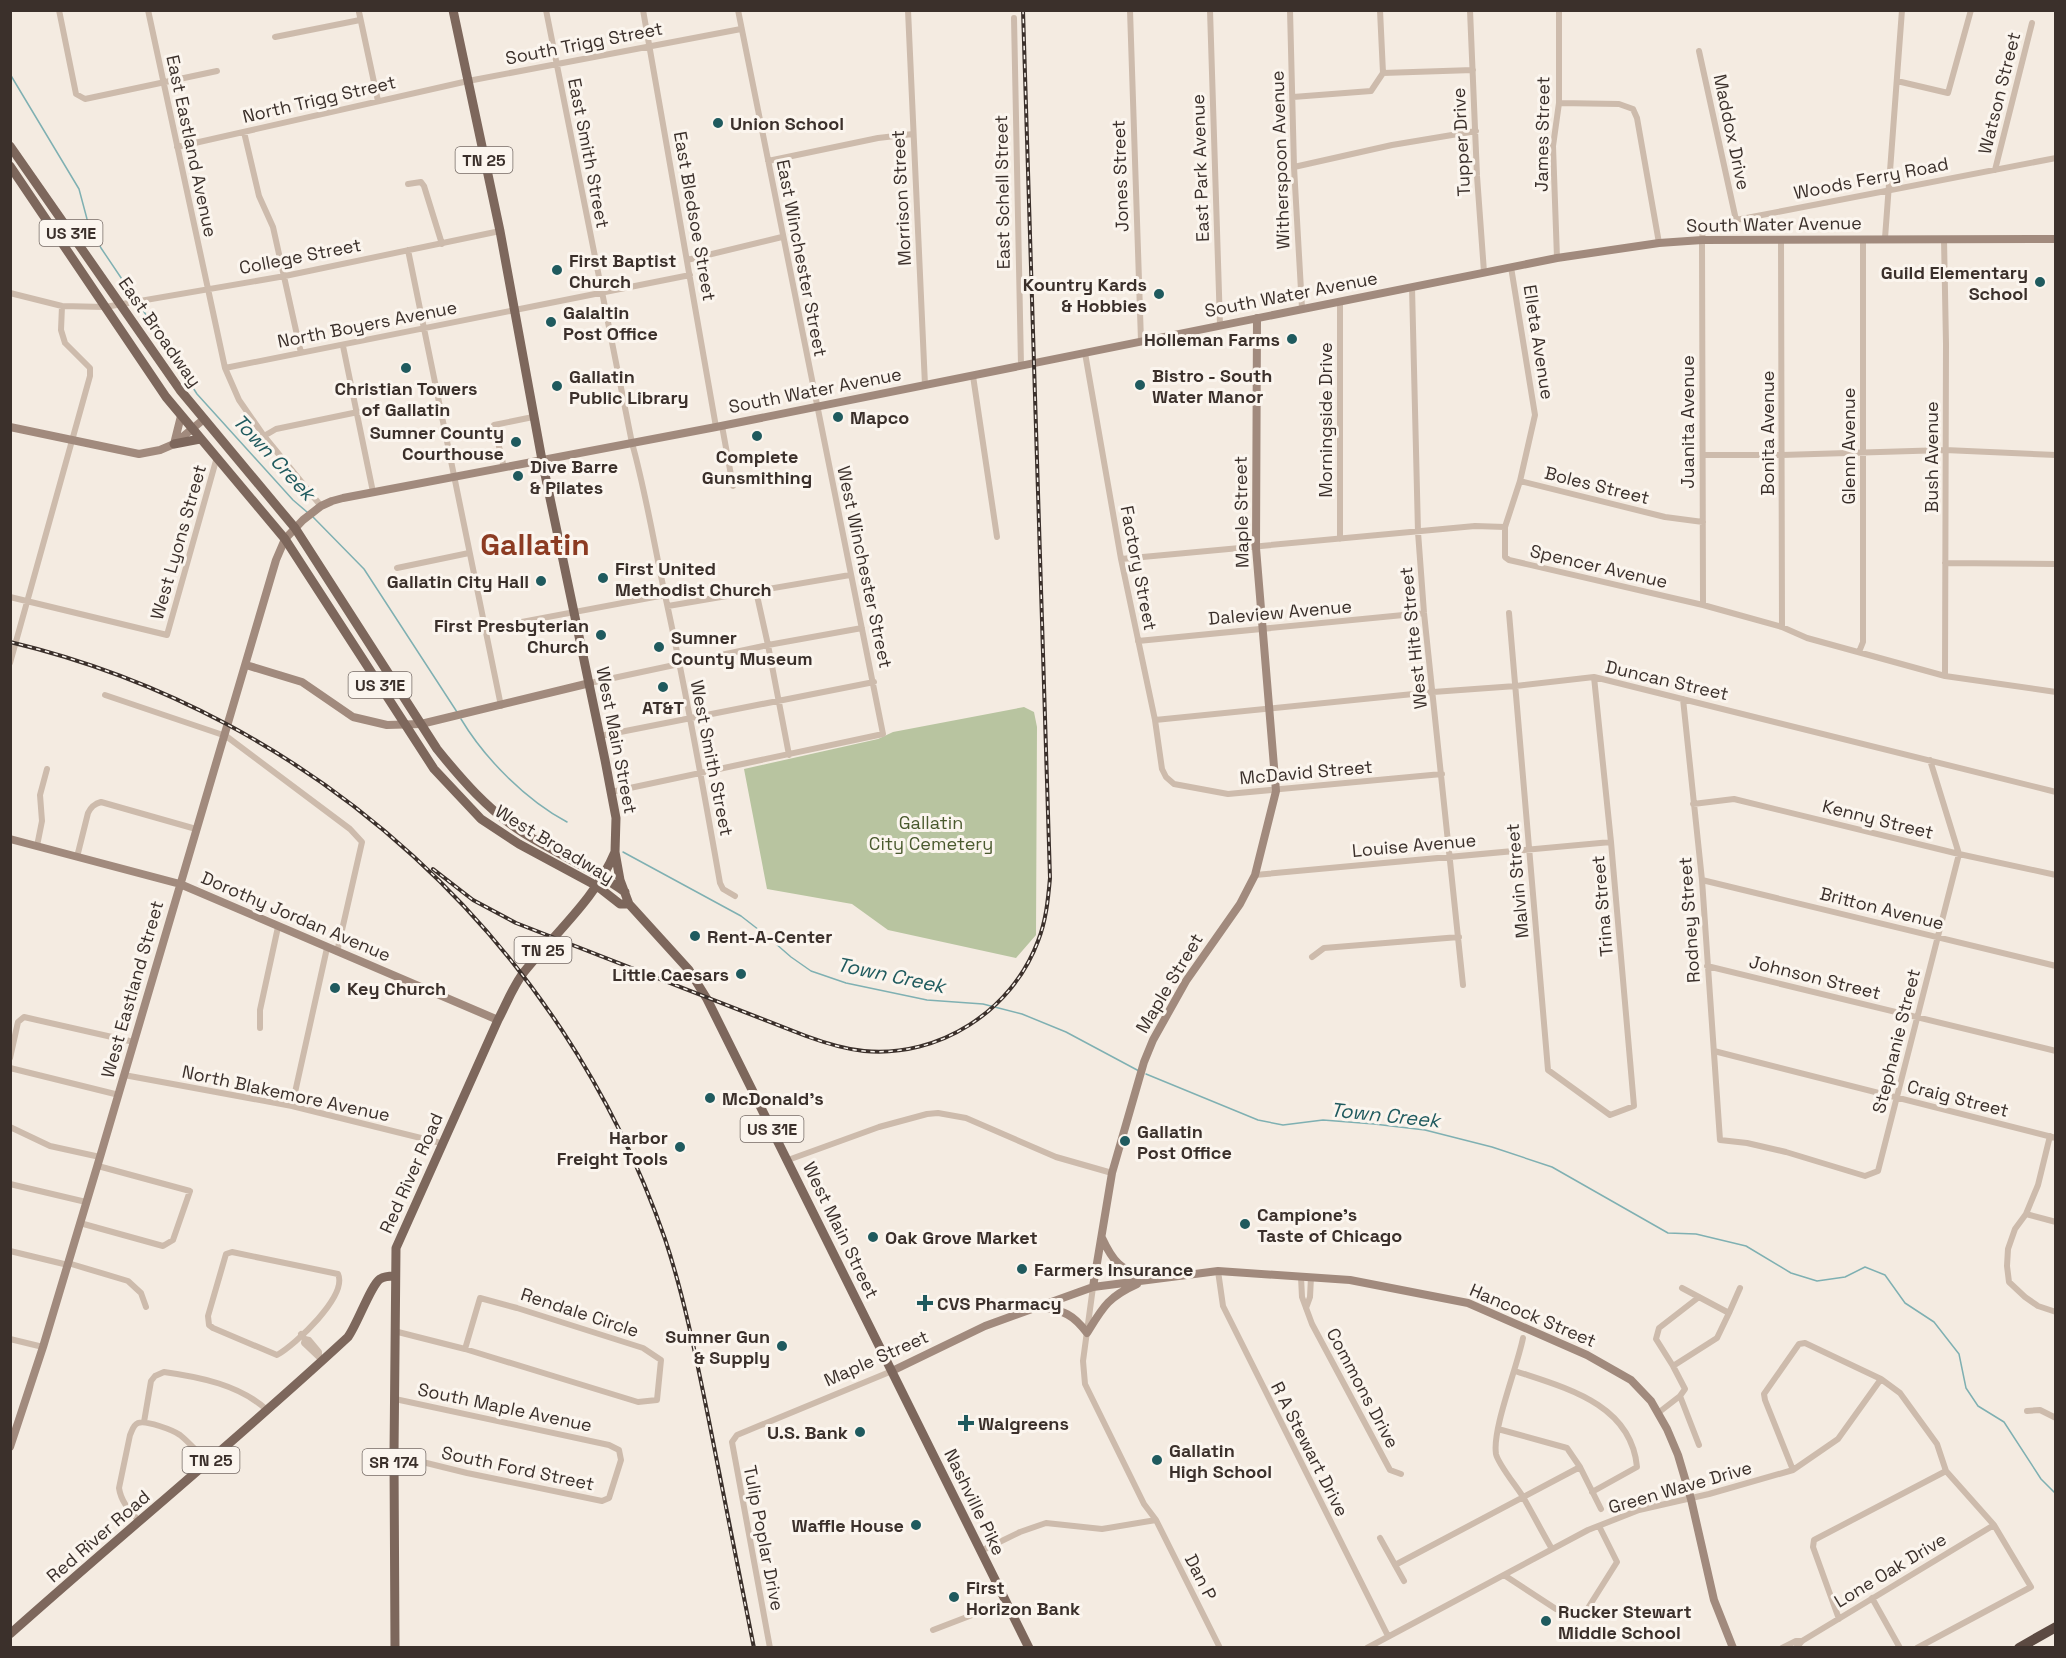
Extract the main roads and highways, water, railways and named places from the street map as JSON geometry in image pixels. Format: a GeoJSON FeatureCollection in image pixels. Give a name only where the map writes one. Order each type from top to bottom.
{"type":"FeatureCollection","features":[{"type":"Feature","properties":{"kind":"highway"},"geometry":{"type":"LineString","coordinates":[[2019,1647],[2055,1627]]}},
{"type":"Feature","properties":{"kind":"main road","name":"West Main Street"},"geometry":{"type":"LineString","coordinates":[[453,10],[500,231],[533,417],[611,792],[616,825],[615,852]]}},
{"type":"Feature","properties":{"kind":"main road","name":"East Broadway"},"geometry":{"type":"LineString","coordinates":[[10,147],[180,390],[295,528],[437,749],[471,790],[495,810]]}},
{"type":"Feature","properties":{"kind":"main road","name":"East Broadway"},"geometry":{"type":"LineString","coordinates":[[10,166],[166,397],[285,539]]}},
{"type":"Feature","properties":{"kind":"main road"},"geometry":{"type":"LineString","coordinates":[[174,444],[200,439]]}},
{"type":"Feature","properties":{"kind":"main road","name":"West Broadway"},"geometry":{"type":"LineString","coordinates":[[285,539],[434,769],[487,823],[519,844],[597,886],[620,904],[629,904]]}},
{"type":"Feature","properties":{"kind":"main road"},"geometry":{"type":"LineString","coordinates":[[487,823],[495,810]]}},
{"type":"Feature","properties":{"kind":"main road","name":"US 31E"},"geometry":{"type":"LineString","coordinates":[[495,810],[523,832],[603,876]]}},
{"type":"Feature","properties":{"kind":"main road"},"geometry":{"type":"LineString","coordinates":[[615,852],[620,880],[627,893],[629,904]]}},
{"type":"Feature","properties":{"kind":"main road","name":"Red River Road"},"geometry":{"type":"LineString","coordinates":[[10,1634],[267,1410],[354,1330],[376,1282],[383,1277],[394,1276],[394,1258],[399,1238],[498,1020],[522,975],[597,886],[615,852]]}},
{"type":"Feature","properties":{"kind":"main road","name":"West Broadway"},"geometry":{"type":"LineString","coordinates":[[603,876],[627,893]]}},
{"type":"Feature","properties":{"kind":"main road","name":"West Main Street"},"geometry":{"type":"LineString","coordinates":[[629,904],[694,976],[892,1371]]}},
{"type":"Feature","properties":{"kind":"main road","name":"SR 174"},"geometry":{"type":"LineString","coordinates":[[394,1276],[395,1647]]}},
{"type":"Feature","properties":{"kind":"main road","name":"Nashville Pike"},"geometry":{"type":"LineString","coordinates":[[892,1371],[1029,1647]]}},
{"type":"Feature","properties":{"kind":"waterway","name":"Town Creek"},"geometry":{"type":"LineString","coordinates":[[10,74],[79,189],[87,219],[101,248],[136,300]]}},
{"type":"Feature","properties":{"kind":"waterway","name":"Town Creek"},"geometry":{"type":"LineString","coordinates":[[139,304],[197,394],[293,500],[307,512]]}},
{"type":"Feature","properties":{"kind":"waterway","name":"Town Creek"},"geometry":{"type":"LineString","coordinates":[[313,517],[364,569],[457,712]]}},
{"type":"Feature","properties":{"kind":"waterway","name":"Town Creek"},"geometry":{"type":"LineString","coordinates":[[461,719],[482,749],[508,777],[537,802],[567,822]]}},
{"type":"Feature","properties":{"kind":"waterway","name":"Town Creek"},"geometry":{"type":"LineString","coordinates":[[623,852],[741,916],[811,971],[846,983],[927,1000],[983,1004],[1022,1014],[1066,1032],[1139,1071]]}},
{"type":"Feature","properties":{"kind":"waterway","name":"Town Creek"},"geometry":{"type":"LineString","coordinates":[[1146,1074],[1258,1120],[1283,1125],[1323,1120],[1374,1124],[1425,1130],[1492,1147],[1552,1167],[1668,1233],[1696,1234],[1746,1246],[1791,1273],[1817,1281],[1845,1277],[1865,1267],[1885,1275],[1905,1303],[1934,1322],[1959,1354],[1966,1388],[1978,1406],[2004,1422],[2041,1479],[2056,1494]]}},
{"type":"Feature","properties":{"kind":"railway"},"geometry":{"type":"LineString","coordinates":[[433,869],[473,900],[516,923],[806,1036],[857,1050],[892,1051],[919,1047],[945,1038],[969,1025],[991,1008],[1010,989],[1026,966],[1043,926],[1050,878],[1023,10]]}},
{"type":"Feature","properties":{"kind":"railway"},"geometry":{"type":"LineString","coordinates":[[10,642],[122,676],[227,724],[325,785],[414,856],[493,939],[562,1031],[620,1131],[672,1261],[699,1371],[754,1648]]}},
{"type":"Feature","properties":{"kind":"place","name":"Union School"},"geometry":{"type":"Point","coordinates":[718,123]}},
{"type":"Feature","properties":{"kind":"place","name":"First Baptist Church"},"geometry":{"type":"Point","coordinates":[557,270]}},
{"type":"Feature","properties":{"kind":"place","name":"Guild Elementary School"},"geometry":{"type":"Point","coordinates":[2040,282]}},
{"type":"Feature","properties":{"kind":"place","name":"Kountry Kards & Hobbies"},"geometry":{"type":"Point","coordinates":[1159,294]}},
{"type":"Feature","properties":{"kind":"place","name":"Galaltin Post Office"},"geometry":{"type":"Point","coordinates":[551,322]}},
{"type":"Feature","properties":{"kind":"place","name":"Holleman Farms"},"geometry":{"type":"Point","coordinates":[1292,339]}},
{"type":"Feature","properties":{"kind":"place","name":"Christian Towers of Gallatin"},"geometry":{"type":"Point","coordinates":[406,368]}},
{"type":"Feature","properties":{"kind":"place","name":"Bistro - South Water Manor"},"geometry":{"type":"Point","coordinates":[1140,385]}},
{"type":"Feature","properties":{"kind":"place","name":"Gallatin Public Library"},"geometry":{"type":"Point","coordinates":[557,386]}},
{"type":"Feature","properties":{"kind":"place","name":"Mapco"},"geometry":{"type":"Point","coordinates":[838,417]}},
{"type":"Feature","properties":{"kind":"place","name":"Complete Gunsmithing"},"geometry":{"type":"Point","coordinates":[757,436]}},
{"type":"Feature","properties":{"kind":"place","name":"Sumner County Courthouse"},"geometry":{"type":"Point","coordinates":[516,442]}},
{"type":"Feature","properties":{"kind":"place","name":"Dive Barre & Pilates"},"geometry":{"type":"Point","coordinates":[518,476]}},
{"type":"Feature","properties":{"kind":"place","name":"First United Methodist Church"},"geometry":{"type":"Point","coordinates":[603,578]}},
{"type":"Feature","properties":{"kind":"place","name":"Gallatin City Hall"},"geometry":{"type":"Point","coordinates":[541,581]}},
{"type":"Feature","properties":{"kind":"place","name":"First Presbyterian Church"},"geometry":{"type":"Point","coordinates":[601,635]}},
{"type":"Feature","properties":{"kind":"place","name":"Sumner County Museum"},"geometry":{"type":"Point","coordinates":[659,647]}},
{"type":"Feature","properties":{"kind":"place","name":"AT&T"},"geometry":{"type":"Point","coordinates":[663,687]}},
{"type":"Feature","properties":{"kind":"place","name":"Rent-A-Center"},"geometry":{"type":"Point","coordinates":[695,936]}},
{"type":"Feature","properties":{"kind":"place","name":"Little Caesars"},"geometry":{"type":"Point","coordinates":[741,974]}},
{"type":"Feature","properties":{"kind":"place","name":"Key Church"},"geometry":{"type":"Point","coordinates":[335,988]}},
{"type":"Feature","properties":{"kind":"place","name":"McDonald's"},"geometry":{"type":"Point","coordinates":[710,1098]}},
{"type":"Feature","properties":{"kind":"place","name":"Gallatin Post Office"},"geometry":{"type":"Point","coordinates":[1125,1141]}},
{"type":"Feature","properties":{"kind":"place","name":"Harbor Freight Tools"},"geometry":{"type":"Point","coordinates":[680,1147]}},
{"type":"Feature","properties":{"kind":"place","name":"Campione's Taste of Chicago"},"geometry":{"type":"Point","coordinates":[1245,1224]}},
{"type":"Feature","properties":{"kind":"place","name":"Oak Grove Market"},"geometry":{"type":"Point","coordinates":[873,1237]}},
{"type":"Feature","properties":{"kind":"place","name":"Farmers Insurance"},"geometry":{"type":"Point","coordinates":[1022,1269]}},
{"type":"Feature","properties":{"kind":"place","name":"CVS Pharmacy"},"geometry":{"type":"Point","coordinates":[925,1303]}},
{"type":"Feature","properties":{"kind":"place","name":"Sumner Gun & Supply"},"geometry":{"type":"Point","coordinates":[782,1346]}},
{"type":"Feature","properties":{"kind":"place","name":"Walgreens"},"geometry":{"type":"Point","coordinates":[966,1423]}},
{"type":"Feature","properties":{"kind":"place","name":"U.S. Bank"},"geometry":{"type":"Point","coordinates":[860,1432]}},
{"type":"Feature","properties":{"kind":"place","name":"Gallatin High School"},"geometry":{"type":"Point","coordinates":[1157,1460]}},
{"type":"Feature","properties":{"kind":"place","name":"Waffle House"},"geometry":{"type":"Point","coordinates":[916,1525]}},
{"type":"Feature","properties":{"kind":"place","name":"First Horizon Bank"},"geometry":{"type":"Point","coordinates":[954,1597]}},
{"type":"Feature","properties":{"kind":"place","name":"Rucker Stewart Middle School"},"geometry":{"type":"Point","coordinates":[1546,1621]}},
{"type":"Feature","properties":{"kind":"district","name":"Gallatin"},"geometry":{"type":"Point","coordinates":[535,544]}},
{"type":"Feature","properties":{"kind":"park label","name":"Gallatin City Cemetery"},"geometry":{"type":"Point","coordinates":[931,832]}}]}
